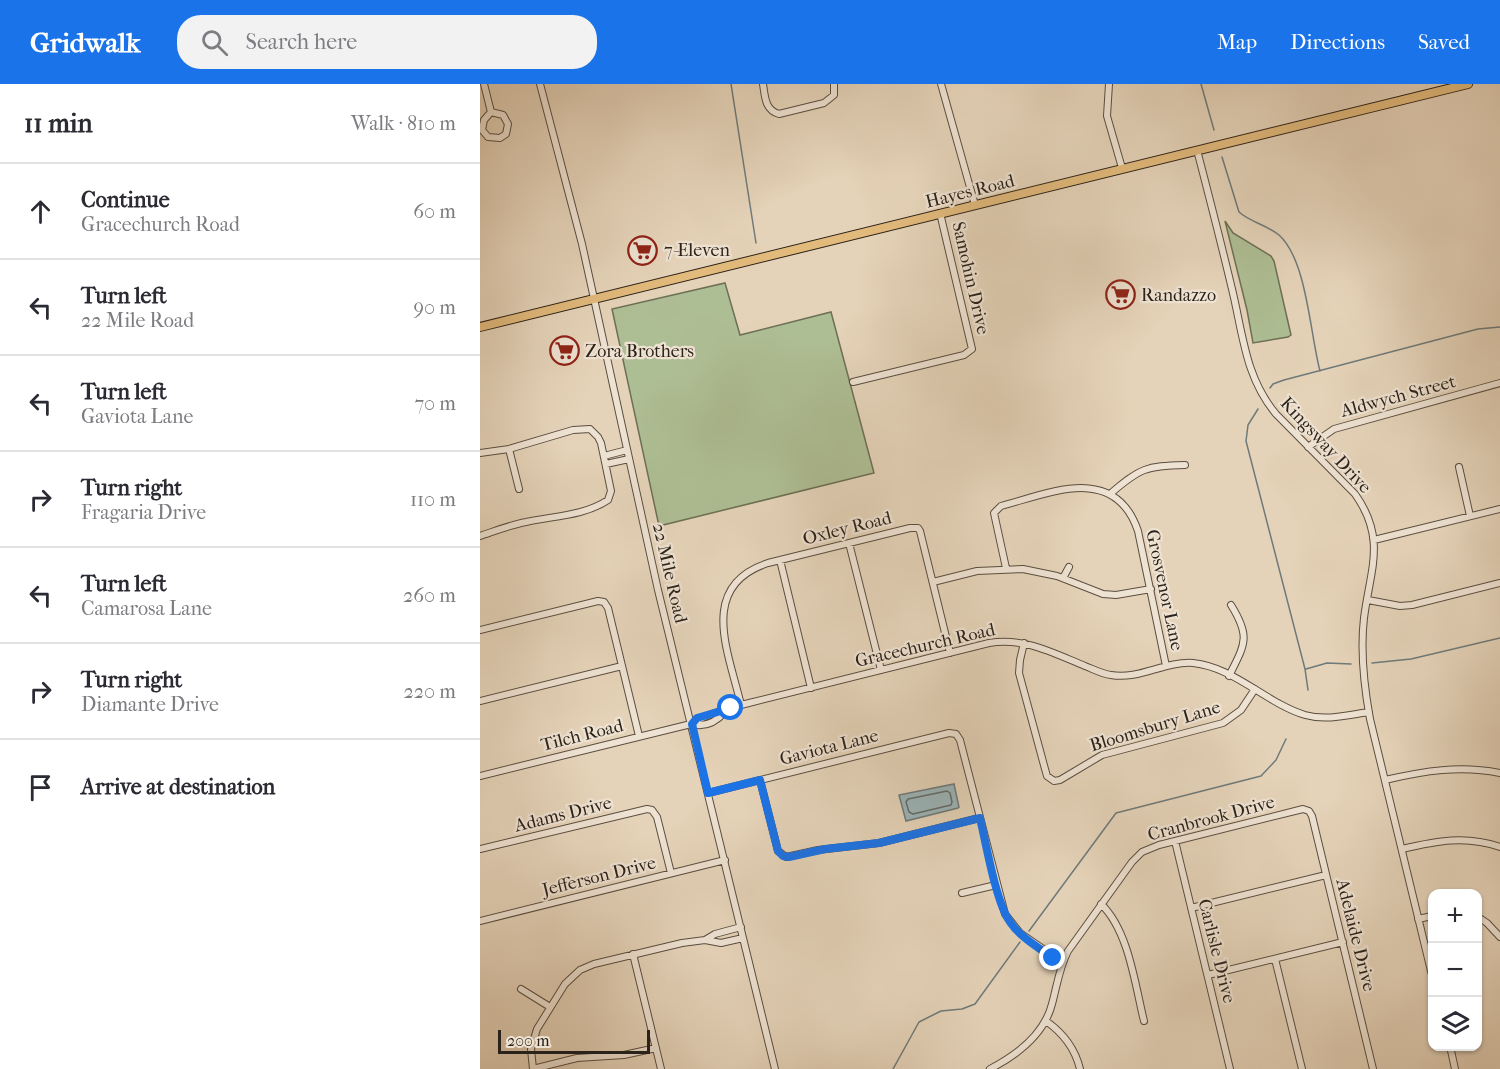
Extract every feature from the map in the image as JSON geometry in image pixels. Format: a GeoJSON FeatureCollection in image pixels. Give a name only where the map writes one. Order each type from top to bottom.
{"type":"FeatureCollection","features":[{"type":"Feature","properties":{"kind":"main road","name":"Hayes Road"},"geometry":{"type":"LineString","coordinates":[[480,327],[1468,84]]}},
{"type":"Feature","properties":{"kind":"street","name":"22 Mile Road"},"geometry":{"type":"LineString","coordinates":[[540,84],[570,197],[629,459],[775,1069]]}},
{"type":"Feature","properties":{"kind":"street"},"geometry":{"type":"LineString","coordinates":[[763,84],[769,107],[779,114],[827,102],[834,95],[834,84]]}},
{"type":"Feature","properties":{"kind":"street"},"geometry":{"type":"LineString","coordinates":[[941,84],[975,205]]}},
{"type":"Feature","properties":{"kind":"street"},"geometry":{"type":"LineString","coordinates":[[1109,84],[1107,116],[1122,168]]}},
{"type":"Feature","properties":{"kind":"street"},"geometry":{"type":"LineString","coordinates":[[484,85],[491,112]]}},
{"type":"Feature","properties":{"kind":"street"},"geometry":{"type":"LineString","coordinates":[[491,112],[503,115],[508,124],[506,134],[500,138],[488,138],[482,130],[484,120],[491,112]]}},
{"type":"Feature","properties":{"kind":"street","name":"Kingsway Drive"},"geometry":{"type":"LineString","coordinates":[[1197,150],[1239,318],[1249,368],[1267,403],[1355,494],[1367,514],[1374,540],[1375,558],[1364,618],[1363,658],[1369,712],[1428,958]]}},
{"type":"Feature","properties":{"kind":"street","name":"Samohin Drive"},"geometry":{"type":"LineString","coordinates":[[853,382],[964,355],[972,349],[940,213]]}},
{"type":"Feature","properties":{"kind":"street","name":"Aldwych Street"},"geometry":{"type":"LineString","coordinates":[[1308,447],[1334,429],[1500,383]]}},
{"type":"Feature","properties":{"kind":"street"},"geometry":{"type":"LineString","coordinates":[[480,453],[509,449],[573,430],[590,429],[598,437],[611,490],[608,500],[592,508],[523,522],[480,536]]}},
{"type":"Feature","properties":{"kind":"street"},"geometry":{"type":"LineString","coordinates":[[509,449],[519,489]]}},
{"type":"Feature","properties":{"kind":"street"},"geometry":{"type":"LineString","coordinates":[[604,456],[627,450]]}},
{"type":"Feature","properties":{"kind":"street"},"geometry":{"type":"LineString","coordinates":[[606,465],[629,459]]}},
{"type":"Feature","properties":{"kind":"street"},"geometry":{"type":"LineString","coordinates":[[1006,568],[995,521],[996,509],[1001,506],[1071,488],[1085,487],[1110,494],[1131,476],[1141,471],[1155,466],[1185,465]]}},
{"type":"Feature","properties":{"kind":"street"},"geometry":{"type":"LineString","coordinates":[[1458,467],[1470,516]]}},
{"type":"Feature","properties":{"kind":"street","name":"Grosvenor Lane"},"geometry":{"type":"LineString","coordinates":[[1110,494],[1128,510],[1136,525],[1166,666]]}},
{"type":"Feature","properties":{"kind":"street"},"geometry":{"type":"LineString","coordinates":[[1374,540],[1500,509]]}},
{"type":"Feature","properties":{"kind":"street","name":"Oxley Road"},"geometry":{"type":"LineString","coordinates":[[741,705],[723,630],[722,616],[724,603],[733,586],[744,574],[756,567],[780,560],[910,528],[918,528],[933,582]]}},
{"type":"Feature","properties":{"kind":"street"},"geometry":{"type":"LineString","coordinates":[[849,543],[881,670]]}},
{"type":"Feature","properties":{"kind":"street"},"geometry":{"type":"LineString","coordinates":[[780,560],[811,688]]}},
{"type":"Feature","properties":{"kind":"street"},"geometry":{"type":"LineString","coordinates":[[1063,578],[1069,567]]}},
{"type":"Feature","properties":{"kind":"street"},"geometry":{"type":"LineString","coordinates":[[950,653],[933,582],[977,571],[1006,568],[1030,570],[1063,578],[1103,594],[1116,595],[1150,589]]}},
{"type":"Feature","properties":{"kind":"street"},"geometry":{"type":"LineString","coordinates":[[1368,600],[1400,606],[1412,605],[1500,583]]}},
{"type":"Feature","properties":{"kind":"street"},"geometry":{"type":"LineString","coordinates":[[480,630],[598,601],[604,602],[608,608],[639,736]]}},
{"type":"Feature","properties":{"kind":"street"},"geometry":{"type":"LineString","coordinates":[[1230,676],[1244,640],[1243,626],[1231,605]]}},
{"type":"Feature","properties":{"kind":"street","name":"Gracechurch Road"},"geometry":{"type":"LineString","coordinates":[[692,724],[697,718],[741,705],[995,642],[1024,643],[1111,675],[1126,676],[1166,666],[1192,663],[1214,668],[1292,710],[1307,715],[1332,718],[1369,712]]}},
{"type":"Feature","properties":{"kind":"street","name":"Bloomsbury Lane"},"geometry":{"type":"LineString","coordinates":[[1024,643],[1019,673],[1047,776],[1054,781],[1060,780],[1102,755],[1223,723],[1245,707],[1255,689]]}},
{"type":"Feature","properties":{"kind":"street"},"geometry":{"type":"LineString","coordinates":[[480,701],[622,666]]}},
{"type":"Feature","properties":{"kind":"street","name":"Tilch Road"},"geometry":{"type":"LineString","coordinates":[[480,776],[692,724]]}},
{"type":"Feature","properties":{"kind":"street","name":"Gaviota Lane"},"geometry":{"type":"LineString","coordinates":[[708,793],[949,733],[956,734],[960,740],[980,818]]}},
{"type":"Feature","properties":{"kind":"street"},"geometry":{"type":"LineString","coordinates":[[1385,780],[1420,771],[1448,768],[1500,773]]}},
{"type":"Feature","properties":{"kind":"street"},"geometry":{"type":"LineString","coordinates":[[760,780],[778,851],[783,856],[879,843],[980,818],[1002,908],[1011,924],[1048,954],[1062,962]]}},
{"type":"Feature","properties":{"kind":"street","name":"Adams Drive"},"geometry":{"type":"LineString","coordinates":[[480,849],[644,809],[652,810],[657,817],[671,873]]}},
{"type":"Feature","properties":{"kind":"street","name":"Cranbrook Drive"},"geometry":{"type":"LineString","coordinates":[[990,1069],[1023,1049],[1046,1021],[1062,962],[1076,939],[1137,856],[1153,847],[1175,841],[1301,809],[1307,810]]}},
{"type":"Feature","properties":{"kind":"street","name":"Adelaide Drive"},"geometry":{"type":"LineString","coordinates":[[1307,810],[1312,816],[1373,1069]]}},
{"type":"Feature","properties":{"kind":"street"},"geometry":{"type":"LineString","coordinates":[[1402,849],[1436,841],[1456,840],[1500,847]]}},
{"type":"Feature","properties":{"kind":"street","name":"Carlisle Drive"},"geometry":{"type":"LineString","coordinates":[[1175,841],[1230,1069]]}},
{"type":"Feature","properties":{"kind":"street","name":"Jefferson Drive"},"geometry":{"type":"LineString","coordinates":[[480,921],[725,860]]}},
{"type":"Feature","properties":{"kind":"street"},"geometry":{"type":"LineString","coordinates":[[1191,908],[1326,875]]}},
{"type":"Feature","properties":{"kind":"street"},"geometry":{"type":"LineString","coordinates":[[962,893],[996,885]]}},
{"type":"Feature","properties":{"kind":"street"},"geometry":{"type":"LineString","coordinates":[[1101,904],[1111,915],[1121,935],[1144,1021]]}},
{"type":"Feature","properties":{"kind":"street"},"geometry":{"type":"LineString","coordinates":[[1419,919],[1428,917]]}},
{"type":"Feature","properties":{"kind":"street"},"geometry":{"type":"LineString","coordinates":[[1482,919],[1500,937]]}},
{"type":"Feature","properties":{"kind":"street"},"geometry":{"type":"LineString","coordinates":[[705,940],[715,933],[741,927]]}},
{"type":"Feature","properties":{"kind":"street"},"geometry":{"type":"LineString","coordinates":[[656,1048],[624,1055],[577,1058],[533,1069],[531,1054],[533,1039],[550,1007],[564,984],[580,970],[594,964],[682,943],[705,940],[722,943],[743,938]]}},
{"type":"Feature","properties":{"kind":"street"},"geometry":{"type":"LineString","coordinates":[[1208,975],[1343,942]]}},
{"type":"Feature","properties":{"kind":"street"},"geometry":{"type":"LineString","coordinates":[[633,954],[661,1069]]}},
{"type":"Feature","properties":{"kind":"street"},"geometry":{"type":"LineString","coordinates":[[1275,959],[1302,1069]]}},
{"type":"Feature","properties":{"kind":"street"},"geometry":{"type":"LineString","coordinates":[[521,989],[550,1007]]}},
{"type":"Feature","properties":{"kind":"street"},"geometry":{"type":"LineString","coordinates":[[1046,1021],[1071,1045],[1080,1069]]}},
{"type":"Feature","properties":{"kind":"street"},"geometry":{"type":"LineString","coordinates":[[1451,1051],[1455,1069]]}},
{"type":"Feature","properties":{"kind":"green space"},"geometry":{"type":"Polygon","coordinates":[[[1225,221],[1233,233],[1271,256],[1274,261],[1291,335],[1288,337],[1253,343],[1225,221]]]}},
{"type":"Feature","properties":{"kind":"green space"},"geometry":{"type":"Polygon","coordinates":[[[725,283],[740,335],[831,312],[874,473],[659,526],[612,309],[725,283]]]}},
{"type":"Feature","properties":{"kind":"water"},"geometry":{"type":"Polygon","coordinates":[[[954,784],[958,808],[906,821],[899,795],[954,784]]]}},
{"type":"Feature","properties":{"kind":"waterway"},"geometry":{"type":"LineString","coordinates":[[731,84],[756,243]]}},
{"type":"Feature","properties":{"kind":"waterway"},"geometry":{"type":"LineString","coordinates":[[1201,84],[1214,130]]}},
{"type":"Feature","properties":{"kind":"waterway"},"geometry":{"type":"LineString","coordinates":[[1222,157],[1239,212],[1279,235],[1296,262],[1302,279],[1320,371]]}},
{"type":"Feature","properties":{"kind":"waterway"},"geometry":{"type":"LineString","coordinates":[[1270,388],[1273,384],[1284,380],[1478,329],[1500,327]]}},
{"type":"Feature","properties":{"kind":"waterway"},"geometry":{"type":"LineString","coordinates":[[1258,409],[1248,425],[1246,441],[1305,669],[1308,690]]}},
{"type":"Feature","properties":{"kind":"waterway"},"geometry":{"type":"LineString","coordinates":[[1372,663],[1411,659],[1500,638]]}},
{"type":"Feature","properties":{"kind":"waterway"},"geometry":{"type":"LineString","coordinates":[[1306,669],[1327,663],[1351,664]]}},
{"type":"Feature","properties":{"kind":"waterway"},"geometry":{"type":"LineString","coordinates":[[1029,931],[1116,813],[1261,776],[1276,760],[1286,739]]}},
{"type":"Feature","properties":{"kind":"waterway"},"geometry":{"type":"LineString","coordinates":[[893,1069],[919,1022],[941,1011],[962,1009],[975,1004],[1020,942]]}},
{"type":"Feature","properties":{"kind":"place","name":"7-Eleven"},"geometry":{"type":"Point","coordinates":[643,250]}},
{"type":"Feature","properties":{"kind":"place","name":"Randazzo"},"geometry":{"type":"Point","coordinates":[1120,295]}},
{"type":"Feature","properties":{"kind":"place","name":"Zora Brothers"},"geometry":{"type":"Point","coordinates":[564,351]}},
{"type":"Feature","properties":{"kind":"route"},"geometry":{"type":"LineString","coordinates":[[731,708],[697,718],[692,724],[708,793],[760,780],[780,854],[789,857],[818,850],[879,843],[980,818],[1000,902],[1008,920],[1020,933],[1053,958]]}}]}
